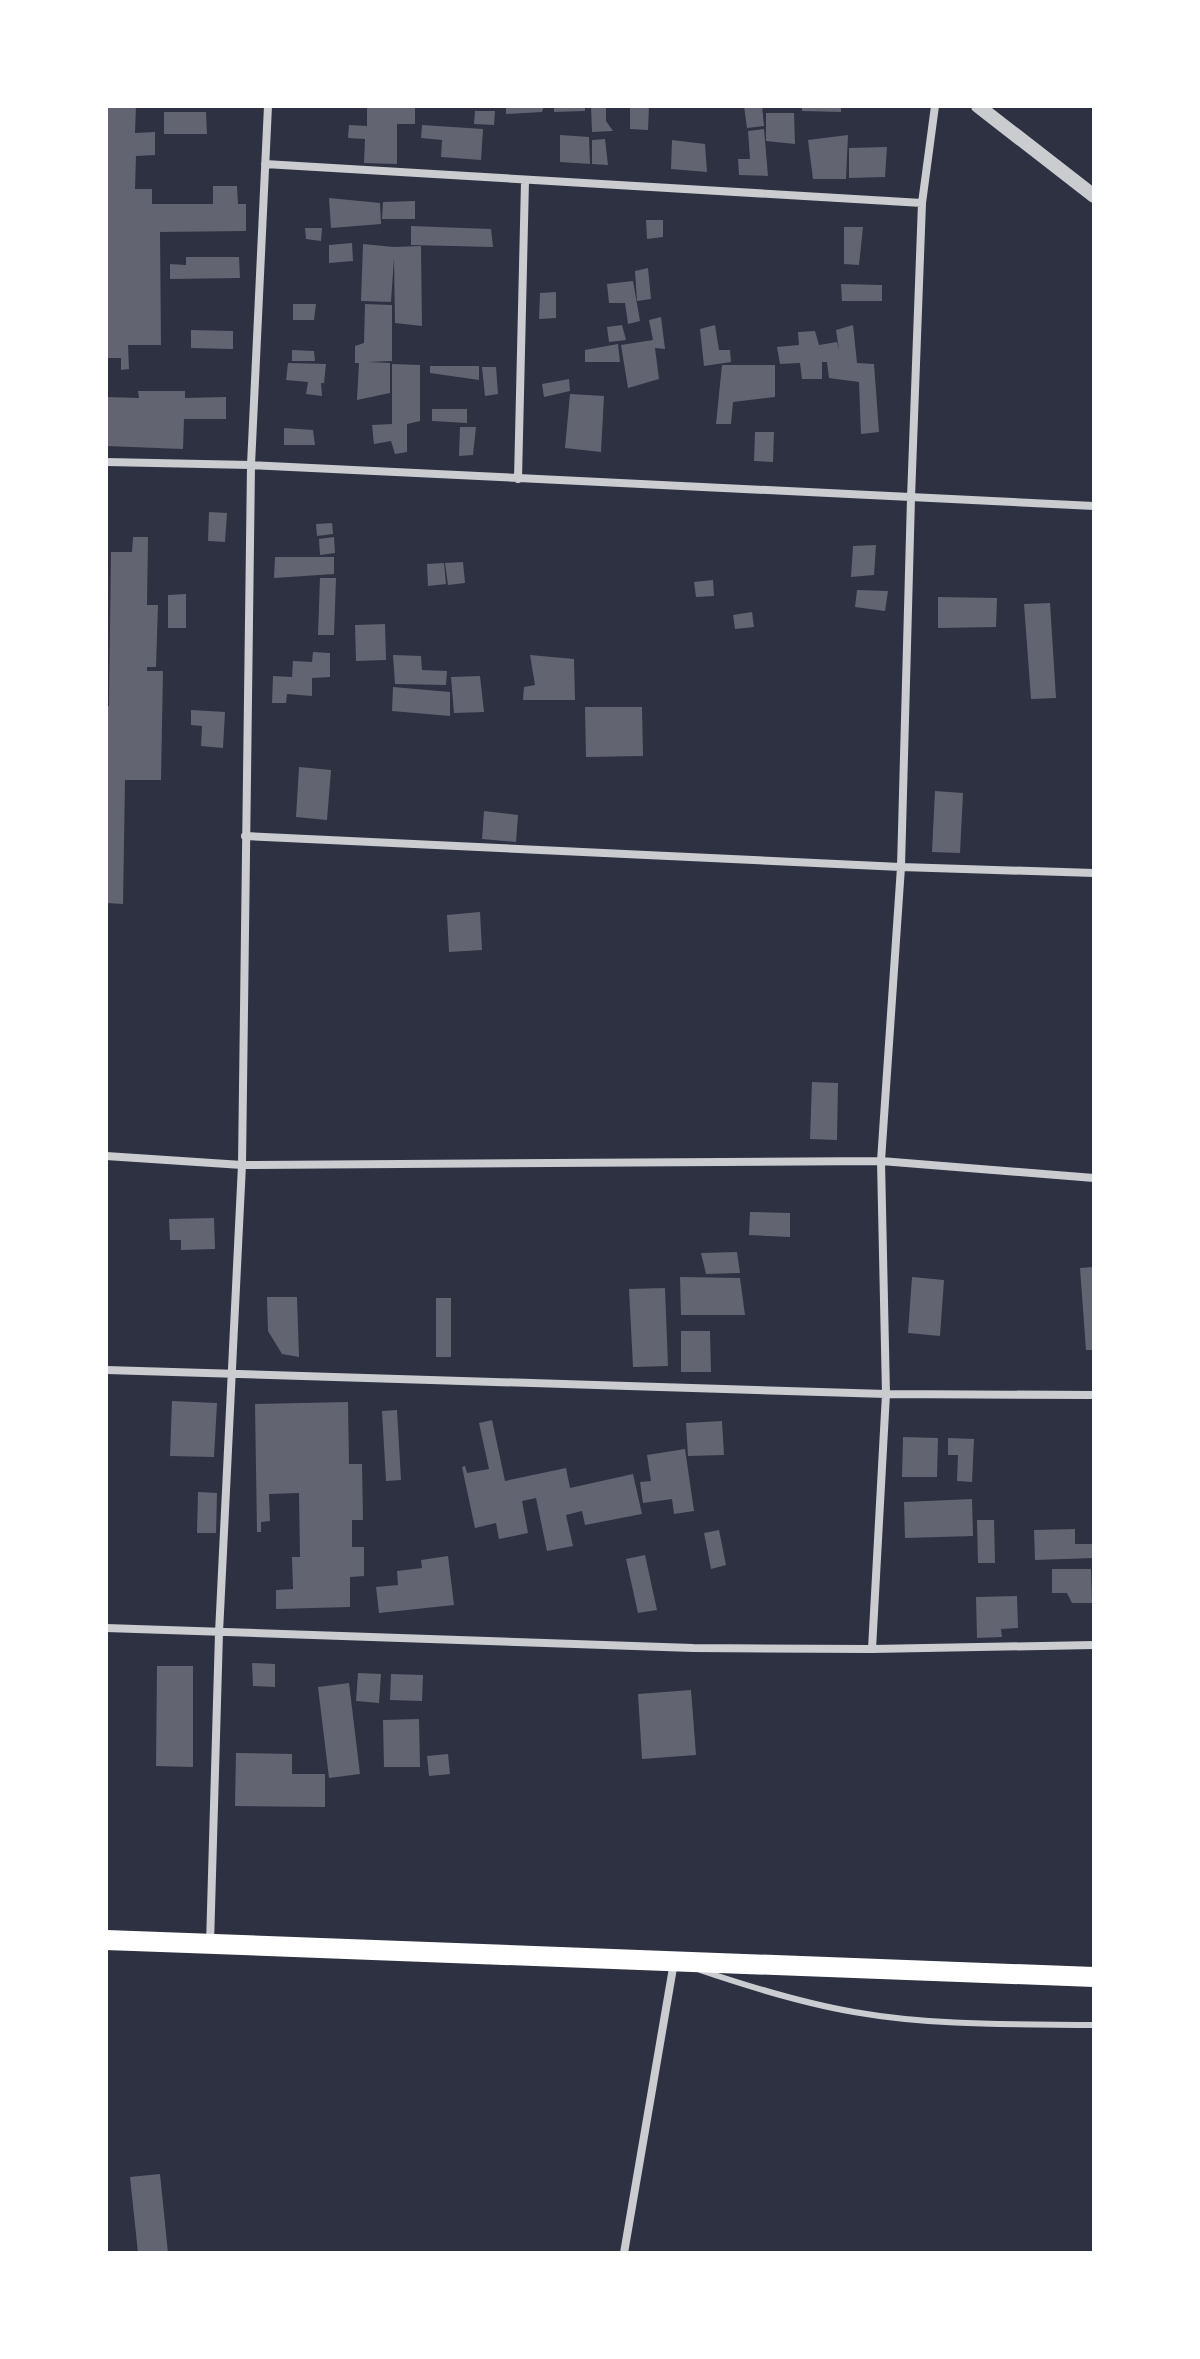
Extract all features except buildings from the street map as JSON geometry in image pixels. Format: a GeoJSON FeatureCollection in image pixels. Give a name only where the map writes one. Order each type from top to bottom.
{"type":"FeatureCollection","features":[{"type":"Feature","properties":{"kind":"highway"},"geometry":{"type":"LineString","coordinates":[[106,1940],[1094,1977]]}},
{"type":"Feature","properties":{"kind":"street"},"geometry":{"type":"LineString","coordinates":[[210,1945],[219,1633],[242,1165],[251,465],[268,106]]}},
{"type":"Feature","properties":{"kind":"street"},"geometry":{"type":"LineString","coordinates":[[872,1649],[886,1394],[881,1161],[901,867],[922,203],[935,106]]}},
{"type":"Feature","properties":{"kind":"street"},"geometry":{"type":"LineString","coordinates":[[978,106],[1094,196]]}},
{"type":"Feature","properties":{"kind":"street"},"geometry":{"type":"LineString","coordinates":[[265,164],[922,203]]}},
{"type":"Feature","properties":{"kind":"street"},"geometry":{"type":"LineString","coordinates":[[518,479],[525,181]]}},
{"type":"Feature","properties":{"kind":"street"},"geometry":{"type":"LineString","coordinates":[[106,462],[251,465],[1094,506]]}},
{"type":"Feature","properties":{"kind":"street"},"geometry":{"type":"LineString","coordinates":[[245,836],[901,867],[1094,873]]}},
{"type":"Feature","properties":{"kind":"street"},"geometry":{"type":"LineString","coordinates":[[106,1156],[242,1165],[881,1161],[1094,1178]]}},
{"type":"Feature","properties":{"kind":"street"},"geometry":{"type":"LineString","coordinates":[[106,1370],[886,1394],[1094,1395]]}},
{"type":"Feature","properties":{"kind":"street"},"geometry":{"type":"LineString","coordinates":[[106,1628],[693,1648],[1094,1645]]}},
{"type":"Feature","properties":{"kind":"street"},"geometry":{"type":"LineString","coordinates":[[624,2253],[674,1962]]}},
{"type":"Feature","properties":{"kind":"lane"},"geometry":{"type":"LineString","coordinates":[[674,1962],[755,1988],[854,2012],[944,2023],[1094,2025]]}}]}
